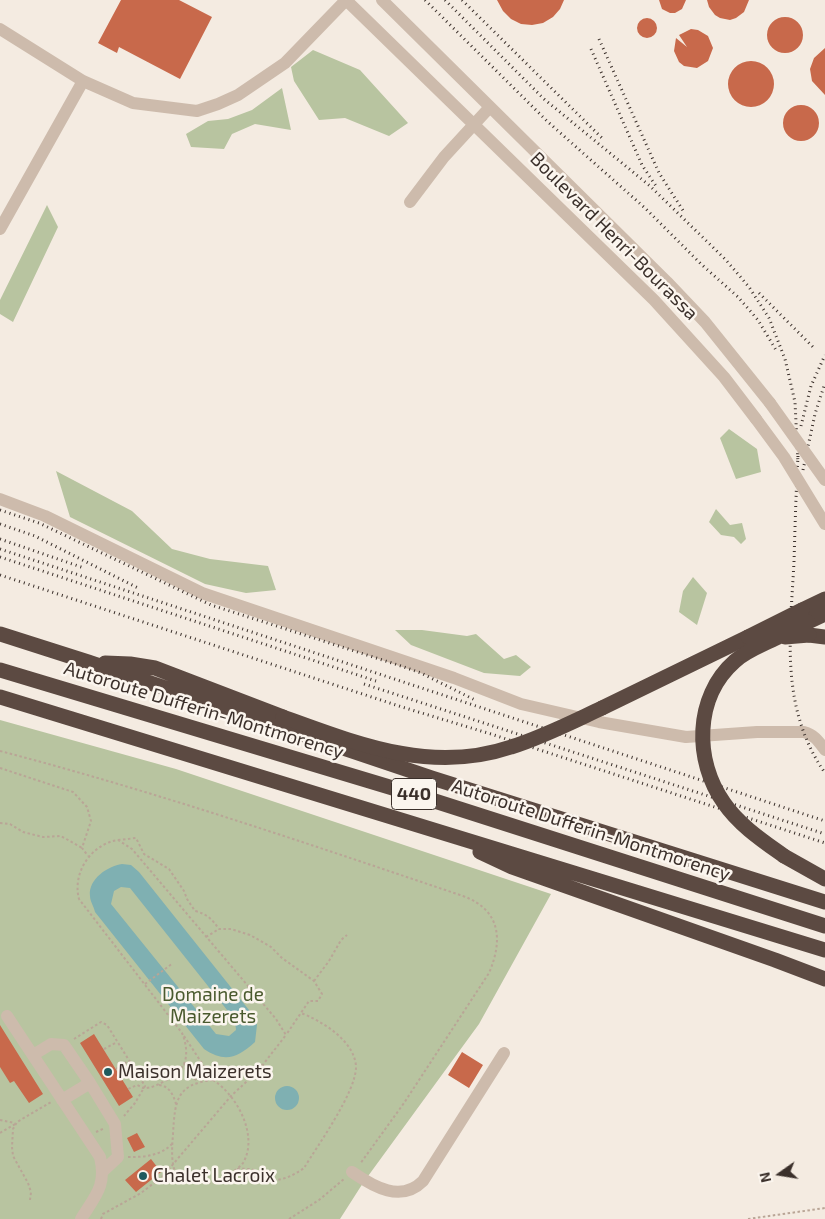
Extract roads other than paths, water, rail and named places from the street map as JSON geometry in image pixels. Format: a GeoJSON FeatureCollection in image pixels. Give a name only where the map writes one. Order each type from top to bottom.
{"type":"FeatureCollection","features":[{"type":"Feature","properties":{"kind":"highway"},"geometry":{"type":"LineString","coordinates":[[825,599],[806,622],[792,635],[776,638],[752,649],[735,661],[724,673],[714,688],[708,704],[702,724],[701,740],[708,772],[714,787],[725,804],[742,823],[784,856],[825,879]]}},
{"type":"Feature","properties":{"kind":"highway"},"geometry":{"type":"LineString","coordinates":[[88,662],[130,664],[155,668],[283,717],[377,749],[418,756],[459,758],[510,748],[536,738],[602,708],[825,614]]}},
{"type":"Feature","properties":{"kind":"highway"},"geometry":{"type":"LineString","coordinates":[[806,622],[825,637]]}},
{"type":"Feature","properties":{"kind":"highway"},"geometry":{"type":"LineString","coordinates":[[0,634],[432,778],[825,902]]}},
{"type":"Feature","properties":{"kind":"highway","name":"Autoroute Dufferin-Montmorency"},"geometry":{"type":"LineString","coordinates":[[0,670],[416,795],[825,926]]}},
{"type":"Feature","properties":{"kind":"highway","name":"440"},"geometry":{"type":"LineString","coordinates":[[0,698],[825,950]]}},
{"type":"Feature","properties":{"kind":"highway"},"geometry":{"type":"LineString","coordinates":[[424,827],[512,866],[825,979]]}},
{"type":"Feature","properties":{"kind":"highway"},"geometry":{"type":"LineString","coordinates":[[775,960],[825,974]]}},
{"type":"Feature","properties":{"kind":"street"},"geometry":{"type":"LineString","coordinates":[[0,29],[83,81],[133,103],[197,110],[218,104],[238,95],[286,63],[346,0]]}},
{"type":"Feature","properties":{"kind":"street","name":"Boulevard Henri-Bourassa"},"geometry":{"type":"LineString","coordinates":[[346,0],[654,300],[718,370],[784,457],[825,524]]}},
{"type":"Feature","properties":{"kind":"street","name":"Boulevard Henri-Bourassa"},"geometry":{"type":"LineString","coordinates":[[382,0],[705,322],[770,403],[825,480]]}},
{"type":"Feature","properties":{"kind":"street"},"geometry":{"type":"LineString","coordinates":[[0,229],[83,81]]}},
{"type":"Feature","properties":{"kind":"street"},"geometry":{"type":"LineString","coordinates":[[410,202],[444,157],[475,125],[490,106]]}},
{"type":"Feature","properties":{"kind":"street"},"geometry":{"type":"LineString","coordinates":[[0,499],[45,516],[202,593],[454,678],[521,704],[599,722],[686,737],[757,732],[804,732],[811,734],[818,740],[825,750]]}},
{"type":"Feature","properties":{"kind":"street"},"geometry":{"type":"LineString","coordinates":[[7,1016],[100,1157],[103,1171],[101,1187],[81,1219]]}},
{"type":"Feature","properties":{"kind":"street"},"geometry":{"type":"LineString","coordinates":[[33,1055],[51,1044],[64,1045],[115,1124],[118,1157],[103,1171]]}},
{"type":"Feature","properties":{"kind":"street"},"geometry":{"type":"LineString","coordinates":[[352,1172],[370,1184],[394,1192],[402,1193],[416,1188],[423,1181],[504,1053]]}},
{"type":"Feature","properties":{"kind":"street"},"geometry":{"type":"LineString","coordinates":[[61,1098],[90,1083]]}},
{"type":"Feature","properties":{"kind":"water"},"geometry":{"type":"Polygon","coordinates":[[[117,865],[131,865],[139,872],[253,1015],[257,1025],[255,1042],[242,1052],[231,1057],[225,1057],[218,1056],[204,1049],[95,912],[90,898],[92,884],[100,874],[117,865]],[[121,887],[114,891],[111,904],[216,1034],[229,1036],[236,1030],[235,1020],[130,888],[121,887]]]}},
{"type":"Feature","properties":{"kind":"water"},"geometry":{"type":"Polygon","coordinates":[[[287,1086],[292,1087],[298,1093],[298,1103],[292,1109],[287,1110],[282,1109],[276,1103],[275,1098],[276,1093],[282,1087],[287,1086]]]}},
{"type":"Feature","properties":{"kind":"railway"},"geometry":{"type":"LineString","coordinates":[[425,0],[548,122],[645,208],[701,264],[738,297],[758,320],[776,350]]}},
{"type":"Feature","properties":{"kind":"railway"},"geometry":{"type":"LineString","coordinates":[[445,0],[544,99],[650,186],[726,260],[749,287],[769,318],[785,359],[795,402],[798,463]]}},
{"type":"Feature","properties":{"kind":"railway"},"geometry":{"type":"LineString","coordinates":[[462,0],[604,140]]}},
{"type":"Feature","properties":{"kind":"railway"},"geometry":{"type":"LineString","coordinates":[[599,39],[659,173],[684,212]]}},
{"type":"Feature","properties":{"kind":"railway"},"geometry":{"type":"LineString","coordinates":[[591,49],[642,165],[656,186]]}},
{"type":"Feature","properties":{"kind":"railway"},"geometry":{"type":"LineString","coordinates":[[759,293],[813,347]]}},
{"type":"Feature","properties":{"kind":"railway"},"geometry":{"type":"LineString","coordinates":[[801,426],[811,386],[825,355]]}},
{"type":"Feature","properties":{"kind":"railway"},"geometry":{"type":"LineString","coordinates":[[803,470],[815,414],[825,383]]}},
{"type":"Feature","properties":{"kind":"railway"},"geometry":{"type":"LineString","coordinates":[[798,456],[790,645],[791,671],[794,697],[801,723],[811,748],[825,773]]}},
{"type":"Feature","properties":{"kind":"railway"},"geometry":{"type":"LineString","coordinates":[[0,510],[39,523],[211,605],[421,673],[475,700]]}},
{"type":"Feature","properties":{"kind":"railway"},"geometry":{"type":"LineString","coordinates":[[0,524],[35,536],[140,589]]}},
{"type":"Feature","properties":{"kind":"railway"},"geometry":{"type":"LineString","coordinates":[[0,539],[84,568]]}},
{"type":"Feature","properties":{"kind":"railway"},"geometry":{"type":"LineString","coordinates":[[0,549],[825,821]]}},
{"type":"Feature","properties":{"kind":"railway"},"geometry":{"type":"LineString","coordinates":[[0,557],[376,681]]}},
{"type":"Feature","properties":{"kind":"railway"},"geometry":{"type":"LineString","coordinates":[[0,575],[825,843]]}},
{"type":"Feature","properties":{"kind":"railway"},"geometry":{"type":"LineString","coordinates":[[364,684],[825,834]]}},
{"type":"Feature","properties":{"kind":"place","name":"Maison Maizerets"},"geometry":{"type":"Point","coordinates":[108,1072]}},
{"type":"Feature","properties":{"kind":"place","name":"Chalet Lacroix"},"geometry":{"type":"Point","coordinates":[143,1176]}},
{"type":"Feature","properties":{"kind":"park label","name":"Domaine de Maizerets"},"geometry":{"type":"Point","coordinates":[213,1006]}}]}
